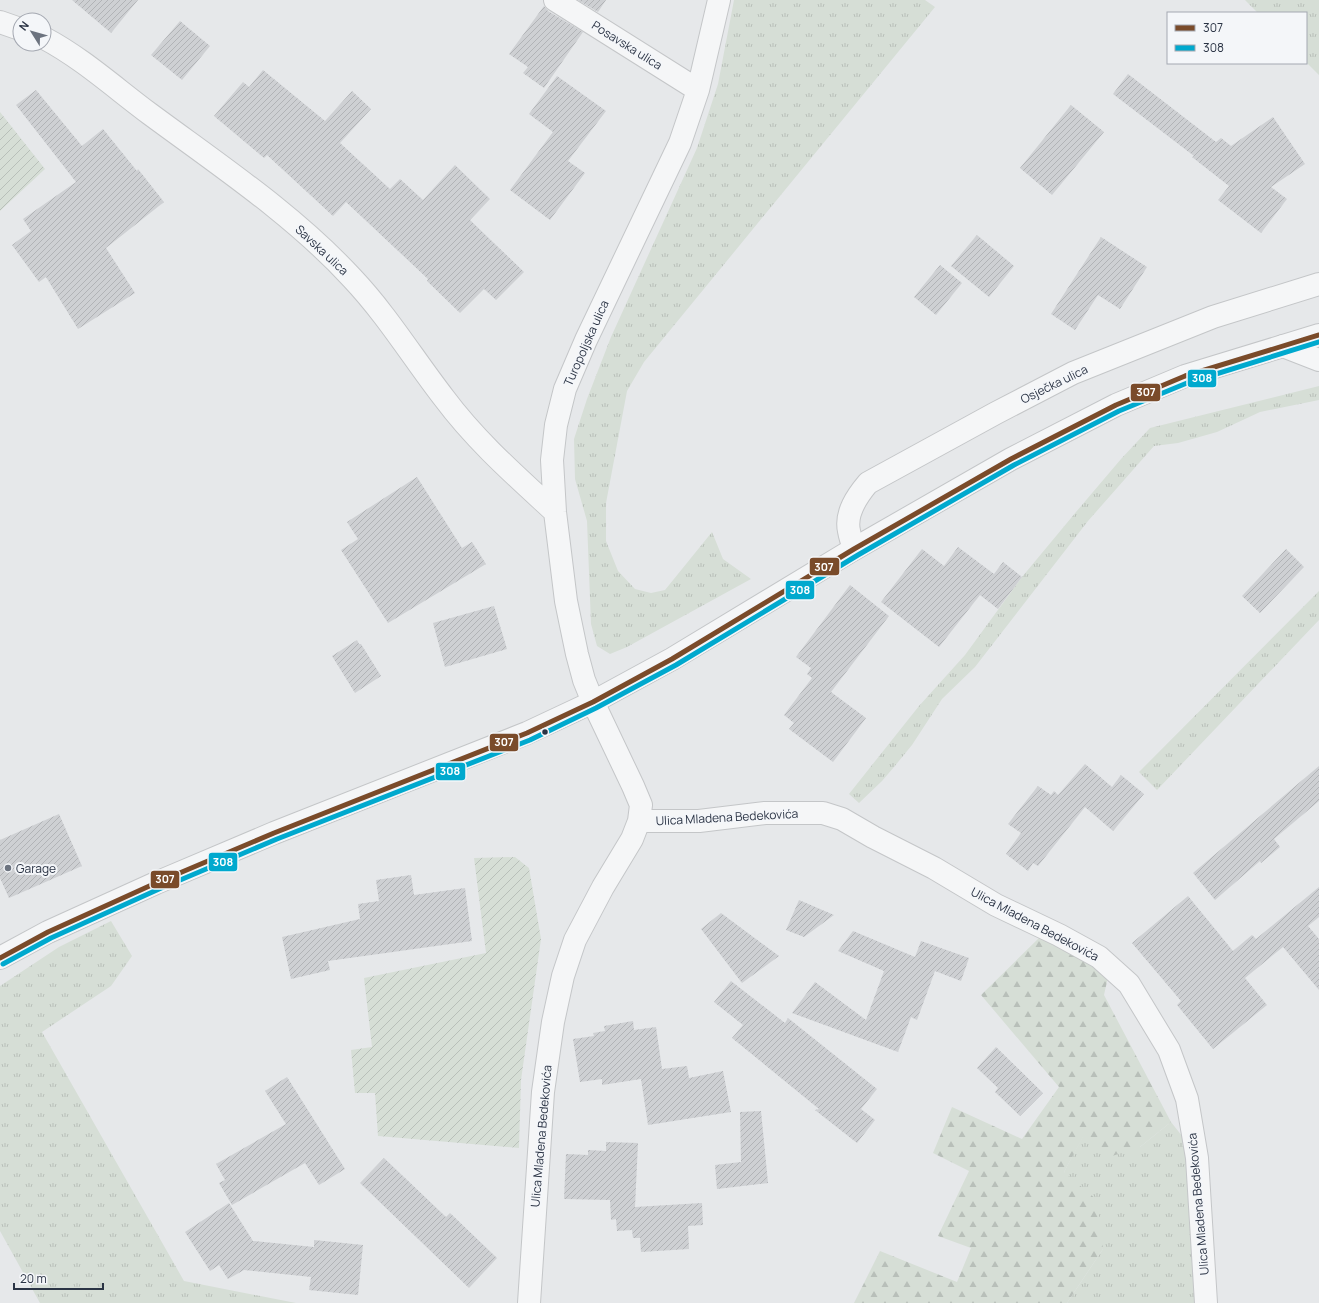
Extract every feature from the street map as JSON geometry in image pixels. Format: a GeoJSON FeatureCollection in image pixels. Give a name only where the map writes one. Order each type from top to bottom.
{"type":"FeatureCollection","features":[{"type":"Feature","properties":{"kind":"street","name":"Posavska ulica"},"geometry":{"type":"LineString","coordinates":[[555,0],[698,90]]}},
{"type":"Feature","properties":{"kind":"street","name":"Turopoljska ulica"},"geometry":{"type":"LineString","coordinates":[[593,702],[584,680],[577,654],[566,601],[554,512],[552,460],[556,425],[565,389],[589,333],[680,143],[698,90],[719,0]]}},
{"type":"Feature","properties":{"kind":"street"},"geometry":{"type":"LineString","coordinates":[[0,22],[12,26]]}},
{"type":"Feature","properties":{"kind":"street","name":"Savska ulica"},"geometry":{"type":"LineString","coordinates":[[52,43],[83,62],[117,90],[264,198],[306,234],[352,278],[394,328],[444,398],[472,433],[554,512]]}},
{"type":"Feature","properties":{"kind":"street","name":"Osječka ulica"},"geometry":{"type":"LineString","coordinates":[[854,549],[848,530],[850,510],[858,494],[868,483],[1073,373],[1213,317],[1319,284]]}},
{"type":"Feature","properties":{"kind":"street"},"geometry":{"type":"LineString","coordinates":[[0,958],[48,932],[156,883],[274,833],[527,733],[593,702],[672,659],[854,549],[1011,459],[1116,405],[1185,376],[1319,335]]}},
{"type":"Feature","properties":{"kind":"street"},"geometry":{"type":"LineString","coordinates":[[1284,346],[1319,360]]}},
{"type":"Feature","properties":{"kind":"street","name":"Ulica Mladena Bedekovića"},"geometry":{"type":"LineString","coordinates":[[529,1303],[542,1092],[553,1022],[563,976],[575,940],[603,887],[632,839],[639,821],[641,805],[593,702]]}},
{"type":"Feature","properties":{"kind":"street","name":"Ulica Mladena Bedekovića"},"geometry":{"type":"LineString","coordinates":[[639,821],[699,821],[765,813],[823,813],[842,819],[873,837],[934,868],[996,905],[1059,935],[1099,957],[1129,984],[1169,1050],[1187,1098],[1197,1158],[1206,1303]]}},
{"type":"Feature","properties":{"kind":"green space"},"geometry":{"type":"Polygon","coordinates":[[[734,0],[925,0],[935,7],[644,362],[627,391],[606,503],[606,541],[618,571],[635,589],[651,593],[665,590],[712,532],[723,559],[751,579],[627,647],[610,654],[597,646],[591,624],[587,521],[575,479],[574,439],[587,399],[611,337],[697,148],[718,84],[734,0]]]}},
{"type":"Feature","properties":{"kind":"green space"},"geometry":{"type":"Polygon","coordinates":[[[1245,0],[1319,0],[1319,75],[1307,63],[1307,12],[1257,12],[1245,0]]]}},
{"type":"Feature","properties":{"kind":"green space"},"geometry":{"type":"Polygon","coordinates":[[[0,112],[45,169],[0,211],[0,112]]]}},
{"type":"Feature","properties":{"kind":"green space"},"geometry":{"type":"Polygon","coordinates":[[[1319,386],[1319,400],[1260,412],[1217,432],[1178,443],[1154,446],[1088,521],[975,667],[942,699],[912,745],[882,781],[859,803],[849,794],[919,706],[965,655],[1022,577],[1121,459],[1150,428],[1319,386]]]}},
{"type":"Feature","properties":{"kind":"green space"},"geometry":{"type":"Polygon","coordinates":[[[1319,591],[1319,620],[1157,790],[1139,772],[1319,591]]]}},
{"type":"Feature","properties":{"kind":"green space"},"geometry":{"type":"Polygon","coordinates":[[[515,857],[529,868],[541,939],[521,1080],[519,1148],[378,1136],[375,1093],[355,1093],[351,1050],[372,1047],[364,978],[486,953],[474,858],[515,857]]]}},
{"type":"Feature","properties":{"kind":"green space"},"geometry":{"type":"Polygon","coordinates":[[[111,921],[132,956],[111,986],[42,1032],[184,1281],[296,1303],[40,1303],[0,1231],[0,986],[59,947],[111,921]]]}},
{"type":"Feature","properties":{"kind":"green space"},"geometry":{"type":"Polygon","coordinates":[[[1040,937],[1068,950],[1108,977],[1104,995],[1171,1122],[1140,1147],[1109,1157],[1083,1137],[1064,1172],[1097,1200],[1103,1249],[1067,1303],[854,1303],[880,1251],[957,1282],[971,1248],[938,1236],[969,1171],[933,1153],[952,1107],[1022,1139],[1059,1087],[981,995],[1040,937]]]}},
{"type":"Feature","properties":{"kind":"green space"},"geometry":{"type":"Polygon","coordinates":[[[1171,1122],[1186,1141],[1195,1303],[1067,1303],[1103,1249],[1064,1172],[1083,1136],[1140,1147],[1171,1122]]]}},
{"type":"Feature","properties":{"kind":"building"},"geometry":{"type":"Polygon","coordinates":[[[72,0],[138,0],[111,33],[72,0]]]}},
{"type":"Feature","properties":{"kind":"building"},"geometry":{"type":"Polygon","coordinates":[[[578,0],[606,0],[598,12],[578,0]]]}},
{"type":"Feature","properties":{"kind":"building"},"geometry":{"type":"Polygon","coordinates":[[[544,6],[548,11],[583,32],[544,88],[523,73],[528,67],[509,54],[544,6]]]}},
{"type":"Feature","properties":{"kind":"building"},"geometry":{"type":"Polygon","coordinates":[[[180,21],[210,46],[182,80],[151,55],[180,21]]]}},
{"type":"Feature","properties":{"kind":"building"},"geometry":{"type":"Polygon","coordinates":[[[263,70],[325,121],[352,91],[371,109],[340,143],[390,189],[400,179],[423,200],[455,165],[490,199],[470,220],[524,272],[496,300],[484,289],[460,313],[427,281],[428,279],[346,202],[333,216],[267,155],[264,158],[214,116],[243,82],[249,87],[263,70]]]}},
{"type":"Feature","properties":{"kind":"building"},"geometry":{"type":"Polygon","coordinates":[[[1128,74],[1216,142],[1221,138],[1231,146],[1273,117],[1305,164],[1271,187],[1287,199],[1261,233],[1218,200],[1229,186],[1192,157],[1194,156],[1113,94],[1128,74]]]}},
{"type":"Feature","properties":{"kind":"building"},"geometry":{"type":"Polygon","coordinates":[[[557,76],[606,111],[568,161],[585,173],[550,220],[510,190],[553,132],[529,114],[557,76]]]}},
{"type":"Feature","properties":{"kind":"building"},"geometry":{"type":"Polygon","coordinates":[[[36,90],[82,146],[103,129],[137,171],[138,169],[164,202],[106,248],[135,293],[78,329],[46,277],[39,282],[12,245],[31,231],[23,219],[76,182],[16,105],[36,90]]]}},
{"type":"Feature","properties":{"kind":"building"},"geometry":{"type":"Polygon","coordinates":[[[1071,105],[1104,132],[1052,195],[1020,168],[1071,105]]]}},
{"type":"Feature","properties":{"kind":"building"},"geometry":{"type":"Polygon","coordinates":[[[977,235],[1014,266],[989,297],[951,266],[977,235]]]}},
{"type":"Feature","properties":{"kind":"building"},"geometry":{"type":"Polygon","coordinates":[[[1101,237],[1147,267],[1120,309],[1098,295],[1075,330],[1051,314],[1101,237]]]}},
{"type":"Feature","properties":{"kind":"building"},"geometry":{"type":"Polygon","coordinates":[[[940,265],[962,283],[936,315],[914,297],[940,265]]]}},
{"type":"Feature","properties":{"kind":"building"},"geometry":{"type":"Polygon","coordinates":[[[417,477],[462,548],[472,542],[486,564],[388,623],[341,550],[358,539],[347,522],[417,477]]]}},
{"type":"Feature","properties":{"kind":"building"},"geometry":{"type":"Polygon","coordinates":[[[958,547],[994,574],[1003,562],[1022,577],[998,609],[980,595],[939,647],[881,602],[922,549],[944,566],[958,547]]]}},
{"type":"Feature","properties":{"kind":"building"},"geometry":{"type":"Polygon","coordinates":[[[1286,549],[1304,567],[1260,613],[1242,596],[1286,549]]]}},
{"type":"Feature","properties":{"kind":"building"},"geometry":{"type":"Polygon","coordinates":[[[850,585],[889,616],[831,692],[866,718],[833,762],[789,729],[794,723],[784,715],[812,678],[807,674],[811,668],[796,657],[850,585]]]}},
{"type":"Feature","properties":{"kind":"building"},"geometry":{"type":"Polygon","coordinates":[[[494,606],[507,649],[445,667],[433,623],[494,606]]]}},
{"type":"Feature","properties":{"kind":"building"},"geometry":{"type":"Polygon","coordinates":[[[357,640],[381,676],[355,693],[332,656],[357,640]]]}},
{"type":"Feature","properties":{"kind":"building"},"geometry":{"type":"Polygon","coordinates":[[[1085,764],[1112,787],[1121,775],[1144,794],[1113,831],[1085,807],[1038,866],[1033,863],[1028,871],[1006,854],[1021,833],[1008,824],[1038,786],[1051,795],[1054,791],[1058,795],[1085,764]]]}},
{"type":"Feature","properties":{"kind":"building"},"geometry":{"type":"Polygon","coordinates":[[[1319,766],[1319,801],[1274,839],[1280,847],[1261,863],[1260,861],[1215,900],[1193,873],[1319,766]]]}},
{"type":"Feature","properties":{"kind":"building"},"geometry":{"type":"Polygon","coordinates":[[[59,814],[82,866],[9,898],[0,878],[0,840],[59,814]]]}},
{"type":"Feature","properties":{"kind":"building"},"geometry":{"type":"Polygon","coordinates":[[[411,875],[414,895],[465,888],[472,941],[328,961],[330,970],[291,979],[282,937],[360,919],[358,904],[379,901],[376,880],[411,875]]]}},
{"type":"Feature","properties":{"kind":"building"},"geometry":{"type":"Polygon","coordinates":[[[1319,887],[1319,917],[1308,926],[1319,939],[1319,990],[1283,947],[1245,978],[1267,1005],[1213,1049],[1177,1005],[1181,1001],[1132,943],[1188,896],[1233,951],[1252,935],[1256,939],[1319,887]]]}},
{"type":"Feature","properties":{"kind":"building"},"geometry":{"type":"Polygon","coordinates":[[[799,900],[834,915],[804,937],[786,930],[799,900]]]}},
{"type":"Feature","properties":{"kind":"building"},"geometry":{"type":"Polygon","coordinates":[[[721,913],[779,956],[742,983],[701,929],[721,913]]]}},
{"type":"Feature","properties":{"kind":"building"},"geometry":{"type":"Polygon","coordinates":[[[853,931],[915,957],[921,941],[969,958],[961,981],[935,971],[917,1020],[911,1017],[898,1052],[792,1013],[815,982],[866,1020],[884,971],[838,951],[853,931]]]}},
{"type":"Feature","properties":{"kind":"building"},"geometry":{"type":"Polygon","coordinates":[[[731,981],[785,1023],[788,1018],[877,1089],[861,1109],[875,1120],[857,1143],[815,1110],[819,1109],[732,1038],[743,1025],[714,1002],[731,981]]]}},
{"type":"Feature","properties":{"kind":"building"},"geometry":{"type":"Polygon","coordinates":[[[633,1021],[634,1030],[656,1027],[662,1069],[687,1066],[689,1078],[723,1071],[731,1112],[648,1125],[641,1079],[602,1085],[602,1079],[580,1082],[573,1039],[594,1036],[593,1033],[605,1031],[604,1026],[633,1021]]]}},
{"type":"Feature","properties":{"kind":"building"},"geometry":{"type":"Polygon","coordinates":[[[996,1047],[1043,1093],[1020,1116],[995,1092],[998,1088],[977,1068],[996,1047]]]}},
{"type":"Feature","properties":{"kind":"building"},"geometry":{"type":"Polygon","coordinates":[[[287,1077],[345,1169],[319,1185],[305,1163],[232,1205],[219,1183],[225,1180],[216,1164],[286,1124],[265,1091],[287,1077]]]}},
{"type":"Feature","properties":{"kind":"building"},"geometry":{"type":"Polygon","coordinates":[[[761,1111],[768,1183],[717,1189],[715,1165],[741,1162],[740,1112],[761,1111]]]}},
{"type":"Feature","properties":{"kind":"building"},"geometry":{"type":"Polygon","coordinates":[[[606,1142],[638,1143],[635,1207],[702,1203],[703,1225],[688,1226],[689,1249],[641,1252],[640,1238],[633,1238],[632,1230],[617,1231],[616,1219],[611,1220],[610,1200],[564,1199],[566,1154],[588,1155],[588,1150],[606,1151],[606,1142]]]}},
{"type":"Feature","properties":{"kind":"building"},"geometry":{"type":"Polygon","coordinates":[[[384,1158],[446,1217],[450,1213],[497,1258],[469,1288],[360,1183],[384,1158]]]}},
{"type":"Feature","properties":{"kind":"building"},"geometry":{"type":"Polygon","coordinates":[[[229,1203],[253,1241],[314,1247],[314,1240],[363,1245],[358,1295],[309,1290],[311,1277],[244,1270],[228,1279],[219,1265],[210,1271],[185,1232],[229,1203]]]}},
{"type":"Feature","properties":{"kind":"transit line","name":"307"},"geometry":{"type":"LineString","coordinates":[[0,958],[48,932],[156,883],[274,833],[527,733],[593,702],[672,659],[854,549],[1011,459],[1116,405],[1185,376],[1319,335]]}},
{"type":"Feature","properties":{"kind":"transit line","name":"308"},"geometry":{"type":"LineString","coordinates":[[3,964],[51,938],[159,889],[277,839],[530,740],[596,708],[676,665],[858,555],[1014,465],[1119,411],[1187,383],[1319,342]]}},
{"type":"Feature","properties":{"kind":"place","name":"Garage"},"geometry":{"type":"Point","coordinates":[8,868]}}]}
